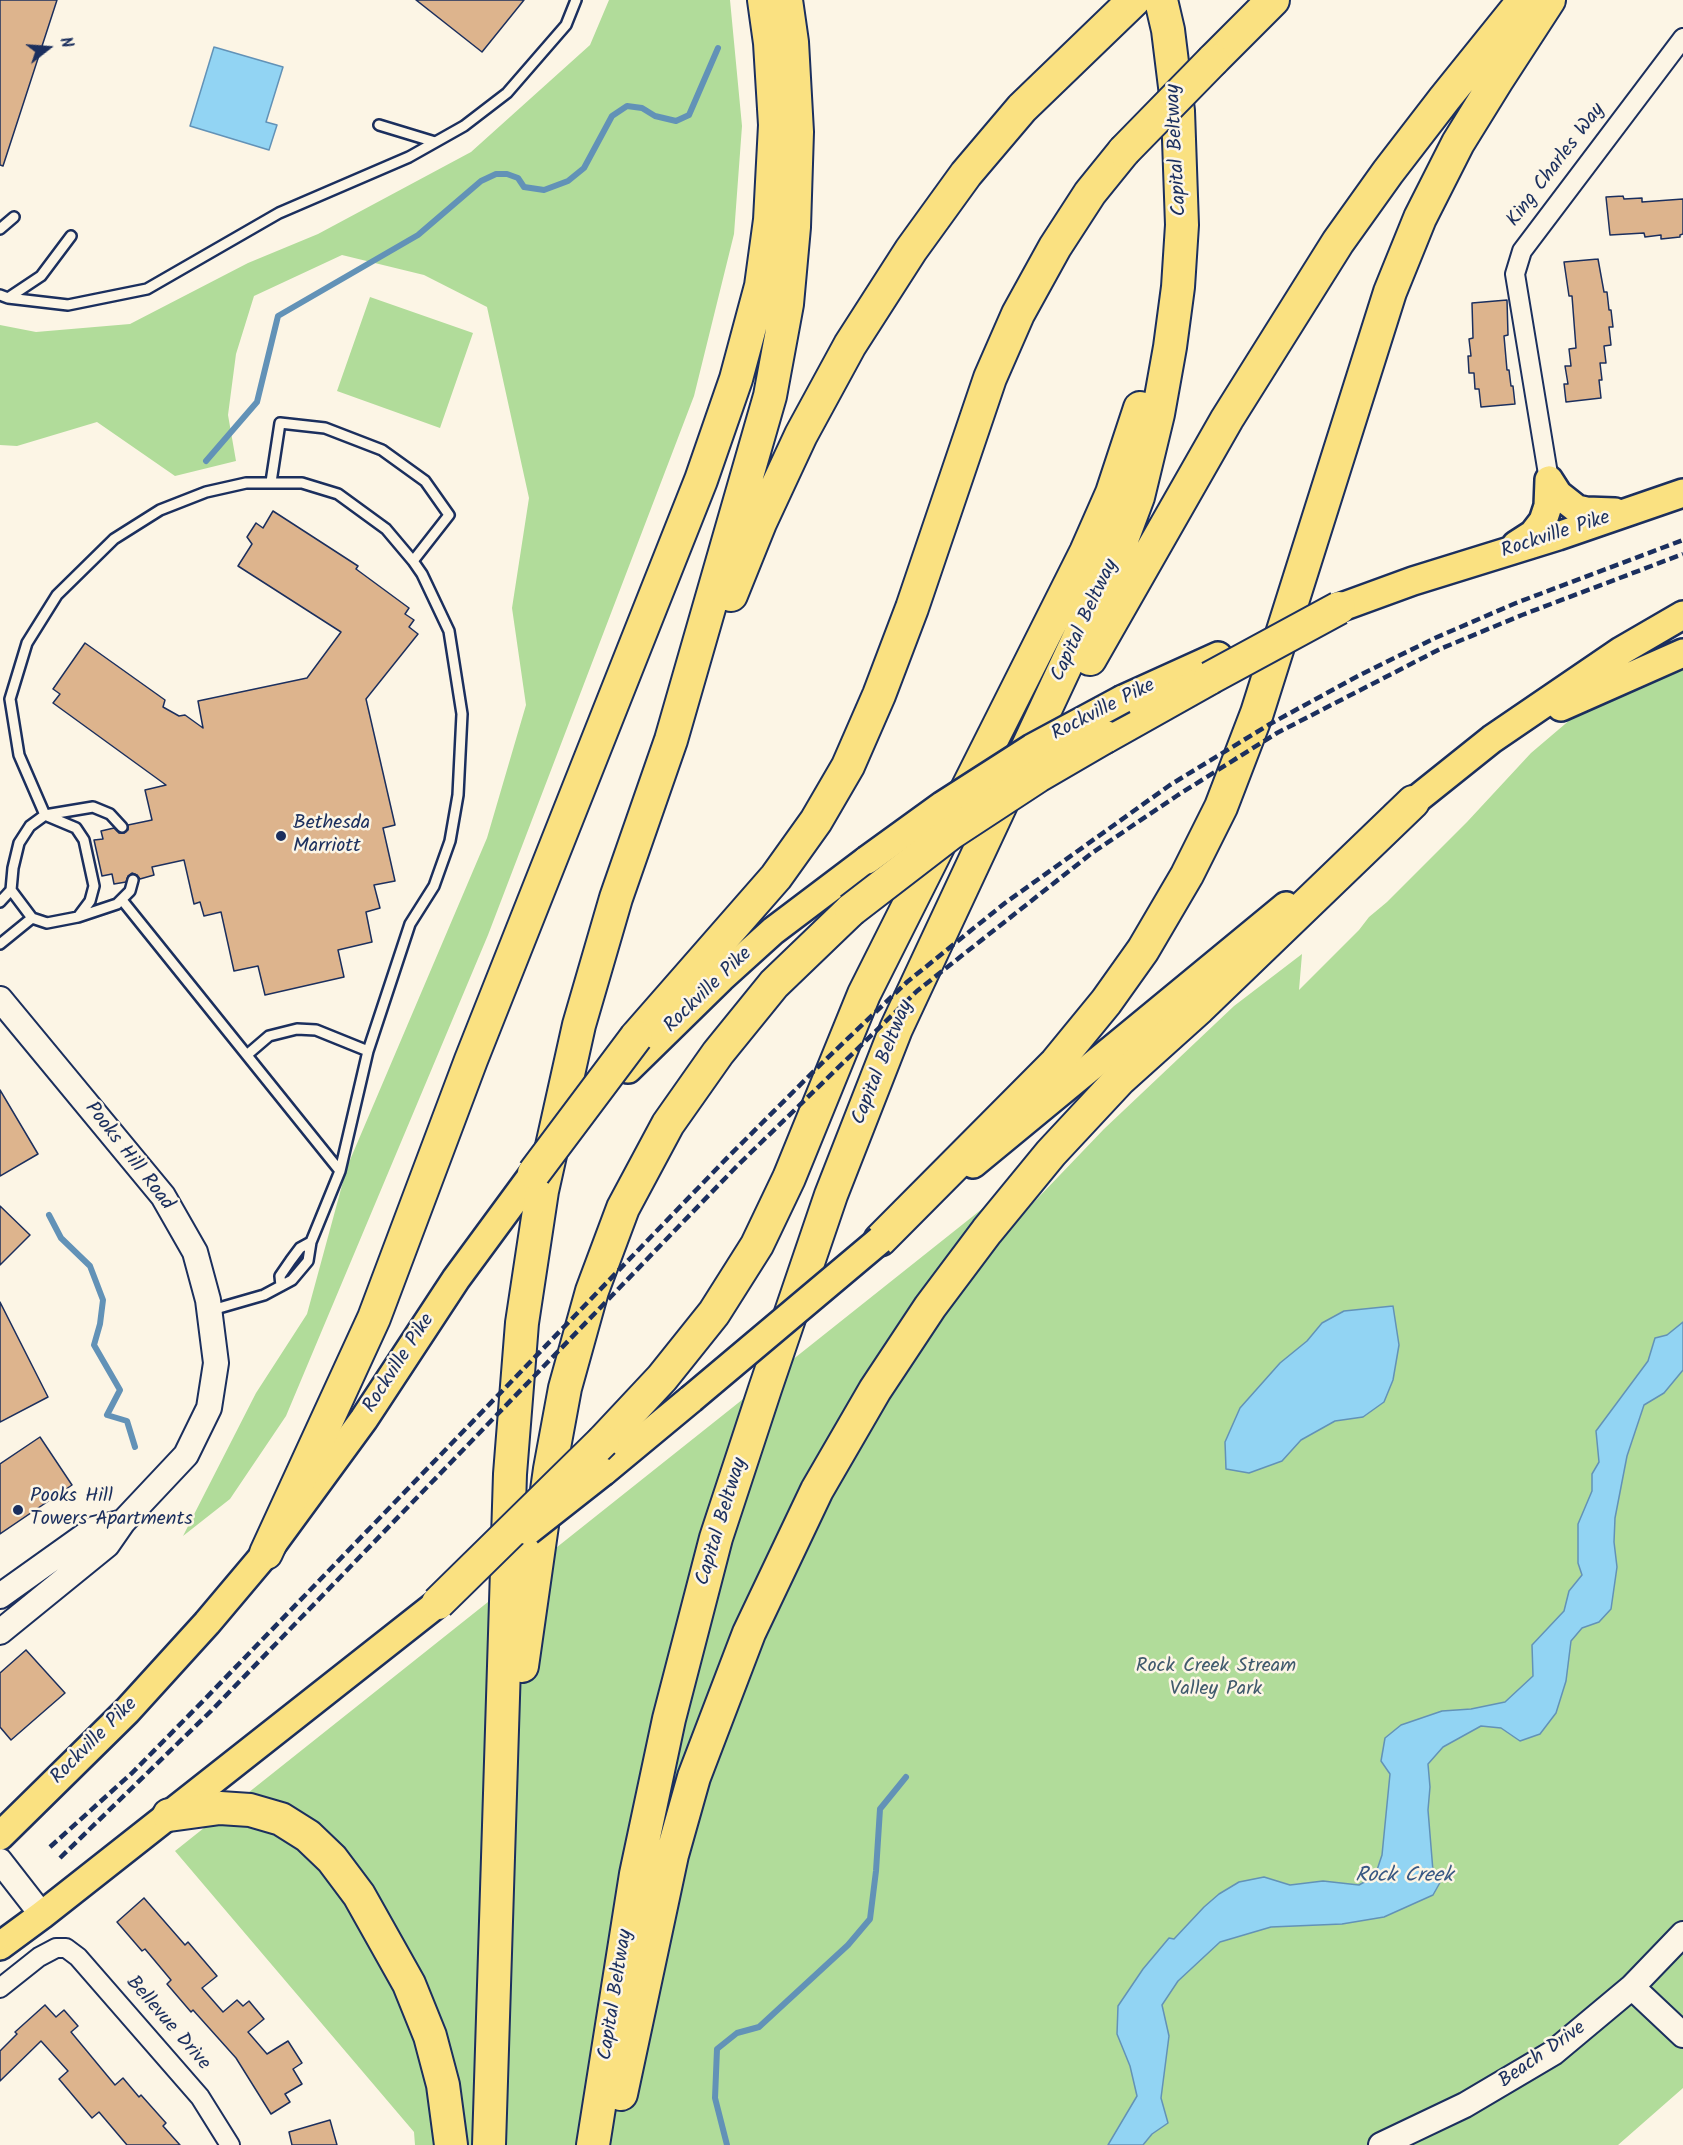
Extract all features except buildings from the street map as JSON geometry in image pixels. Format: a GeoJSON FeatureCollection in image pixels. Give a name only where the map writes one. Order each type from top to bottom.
{"type":"FeatureCollection","features":[{"type":"Feature","properties":{"kind":"highway"},"geometry":{"type":"LineString","coordinates":[[266,1552],[374,1318],[471,1060],[701,480],[736,379],[761,286],[770,220],[775,125],[770,43],[764,0]]}},
{"type":"Feature","properties":{"kind":"highway"},"geometry":{"type":"LineString","coordinates":[[489,2145],[510,1474],[522,1323],[542,1191],[579,1025],[616,898],[671,740],[770,396],[787,304],[794,227],[797,132],[792,42],[786,0]]}},
{"type":"Feature","properties":{"kind":"highway"},"geometry":{"type":"LineString","coordinates":[[671,740],[760,524],[801,435],[850,345],[911,250],[966,174],[1022,108],[1134,0]]}},
{"type":"Feature","properties":{"kind":"highway","name":"Capital Beltway"},"geometry":{"type":"LineString","coordinates":[[593,2145],[636,1874],[669,1719],[717,1538],[765,1389],[836,1184],[896,1029],[1112,569],[1138,497],[1158,414],[1170,347],[1178,287],[1182,225],[1178,111],[1161,0]]}},
{"type":"Feature","properties":{"kind":"highway"},"geometry":{"type":"LineString","coordinates":[[534,1173],[636,1037],[776,877],[816,821],[848,766],[896,651],[990,378],[1014,325],[1055,248],[1090,193],[1124,151],[1273,0]]}},
{"type":"Feature","properties":{"kind":"highway"},"geometry":{"type":"LineString","coordinates":[[969,872],[1227,419],[1338,242],[1388,172],[1524,0]]}},
{"type":"Feature","properties":{"kind":"highway"},"geometry":{"type":"LineString","coordinates":[[880,1240],[1056,1063],[1106,1002],[1143,950],[1187,874],[1221,807],[1257,712],[1390,292],[1420,218],[1458,143],[1549,0]]}},
{"type":"Feature","properties":{"kind":"highway"},"geometry":{"type":"LineString","coordinates":[[438,1603],[603,1441],[662,1378],[714,1313],[757,1245],[789,1178],[864,994],[1086,552],[1112,493],[1160,340],[1182,225]]}},
{"type":"Feature","properties":{"kind":"highway"},"geometry":{"type":"LineString","coordinates":[[500,1815],[550,1469],[565,1388],[592,1291],[623,1208],[668,1124],[718,1053],[774,984],[851,910],[951,833],[1214,667],[1339,608]]}},
{"type":"Feature","properties":{"kind":"highway"},"geometry":{"type":"LineString","coordinates":[[611,2145],[672,1855],[694,1777],[749,1633],[817,1490],[875,1390],[930,1307],[987,1231],[1065,1138],[1120,1078],[1199,1008],[1413,802]]}},
{"type":"Feature","properties":{"kind":"highway"},"geometry":{"type":"LineString","coordinates":[[169,1815],[220,1808],[250,1810],[290,1825],[308,1836],[332,1859],[359,1895],[409,1984],[430,2036],[443,2085],[451,2145]]}},
{"type":"Feature","properties":{"kind":"main road"},"geometry":{"type":"LineString","coordinates":[[1548,480],[1558,495],[1577,509],[1626,513]]}},
{"type":"Feature","properties":{"kind":"main road"},"geometry":{"type":"LineString","coordinates":[[1505,552],[1533,534],[1543,521],[1548,506],[1548,480]]}},
{"type":"Feature","properties":{"kind":"main road","name":"Rockville Pike"},"geometry":{"type":"LineString","coordinates":[[1339,608],[1413,581],[1683,493]]}},
{"type":"Feature","properties":{"kind":"main road"},"geometry":{"type":"LineString","coordinates":[[0,1946],[603,1472],[880,1240],[1492,739],[1621,651],[1683,615]]}},
{"type":"Feature","properties":{"kind":"main road"},"geometry":{"type":"LineString","coordinates":[[1492,739],[1640,670],[1683,653]]}},
{"type":"Feature","properties":{"kind":"main road","name":"Rockville Pike"},"geometry":{"type":"LineString","coordinates":[[0,1836],[128,1711],[207,1623],[266,1552],[364,1419],[456,1279],[534,1173],[628,1069],[721,978],[773,931],[867,860],[943,805],[1032,748],[1123,699],[1214,667]]}},
{"type":"Feature","properties":{"kind":"street","name":"King Charles Way"},"geometry":{"type":"LineString","coordinates":[[1548,480],[1515,274],[1522,251],[1683,38]]}},
{"type":"Feature","properties":{"kind":"street","name":"Pooks Hill Road"},"geometry":{"type":"LineString","coordinates":[[0,999],[163,1196],[195,1252],[210,1310],[216,1363],[208,1408],[186,1455],[123,1522],[107,1545],[0,1632]]}},
{"type":"Feature","properties":{"kind":"street"},"geometry":{"type":"LineString","coordinates":[[0,1596],[94,1530],[123,1522]]}},
{"type":"Feature","properties":{"kind":"street"},"geometry":{"type":"LineString","coordinates":[[0,1861],[42,1915]]}},
{"type":"Feature","properties":{"kind":"street","name":"Beach Drive"},"geometry":{"type":"LineString","coordinates":[[1381,2145],[1465,2106],[1560,2047],[1632,1987],[1683,1934]]}},
{"type":"Feature","properties":{"kind":"street","name":"Bellevue Drive"},"geometry":{"type":"LineString","coordinates":[[0,1988],[39,1957],[56,1948],[66,1948],[78,1957],[200,2097],[230,2145]]}},
{"type":"Feature","properties":{"kind":"street"},"geometry":{"type":"LineString","coordinates":[[1632,1987],[1683,2035]]}},
{"type":"Feature","properties":{"kind":"lane"},"geometry":{"type":"LineString","coordinates":[[4,297],[68,304],[147,289],[279,213],[409,157],[464,126],[507,93],[566,24],[576,0]]}},
{"type":"Feature","properties":{"kind":"lane"},"geometry":{"type":"LineString","coordinates":[[379,125],[435,142]]}},
{"type":"Feature","properties":{"kind":"lane"},"geometry":{"type":"LineString","coordinates":[[0,230],[14,216]]}},
{"type":"Feature","properties":{"kind":"lane"},"geometry":{"type":"LineString","coordinates":[[4,297],[41,276],[71,236]]}},
{"type":"Feature","properties":{"kind":"lane"},"geometry":{"type":"LineString","coordinates":[[271,482],[280,423],[325,428],[382,450],[425,481],[449,515],[412,561]]}},
{"type":"Feature","properties":{"kind":"lane"},"geometry":{"type":"LineString","coordinates":[[78,918],[90,901],[94,886],[84,840],[76,828],[45,815],[19,755],[10,699],[27,643],[57,595],[114,539],[160,510],[206,492],[246,483],[302,483],[338,494],[386,529],[412,561],[422,574],[449,631],[462,714],[458,795],[450,841],[434,886],[410,924],[368,1051],[340,1171],[311,1242],[308,1262],[292,1280],[264,1295],[210,1310]]}},
{"type":"Feature","properties":{"kind":"lane"},"geometry":{"type":"LineString","coordinates":[[0,902],[11,891],[13,868],[19,843],[30,826],[45,815],[93,807],[110,814],[122,826]]}},
{"type":"Feature","properties":{"kind":"lane"},"geometry":{"type":"LineString","coordinates":[[11,891],[32,918],[47,923],[78,918],[117,904],[130,891],[133,880]]}},
{"type":"Feature","properties":{"kind":"lane"},"geometry":{"type":"LineString","coordinates":[[122,900],[340,1171]]}},
{"type":"Feature","properties":{"kind":"lane"},"geometry":{"type":"LineString","coordinates":[[0,944],[32,918]]}},
{"type":"Feature","properties":{"kind":"lane"},"geometry":{"type":"LineString","coordinates":[[248,1054],[270,1036],[297,1029],[316,1030],[368,1051]]}},
{"type":"Feature","properties":{"kind":"lane"},"geometry":{"type":"LineString","coordinates":[[281,1286],[280,1276],[300,1248],[311,1242]]}},
{"type":"Feature","properties":{"kind":"green space"},"geometry":{"type":"Polygon","coordinates":[[[609,0],[730,0],[742,126],[734,234],[694,396],[488,935],[286,1416],[230,1499],[183,1536],[256,1393],[307,1314],[347,1167],[487,838],[526,705],[512,608],[529,498],[487,307],[424,275],[342,255],[254,296],[236,354],[228,415],[236,461],[175,476],[97,422],[17,446],[0,445],[0,325],[36,332],[130,324],[248,263],[318,234],[471,152],[590,45],[609,0]]]}},
{"type":"Feature","properties":{"kind":"green space"},"geometry":{"type":"Polygon","coordinates":[[[370,297],[473,333],[440,428],[337,391],[370,297]]]}},
{"type":"Feature","properties":{"kind":"green space","name":"Rock Creek Stream Valley Park"},"geometry":{"type":"Polygon","coordinates":[[[1683,646],[1683,2088],[1618,2145],[415,2145],[414,2132],[175,1851],[987,1205],[1012,1225],[1104,1129],[1234,1006],[1302,954],[1299,990],[1369,917],[1467,822],[1531,753],[1578,713],[1683,646]]]}},
{"type":"Feature","properties":{"kind":"water"},"geometry":{"type":"Polygon","coordinates":[[[214,47],[283,67],[266,122],[277,125],[269,150],[190,126],[214,47]]]}},
{"type":"Feature","properties":{"kind":"water"},"geometry":{"type":"Polygon","coordinates":[[[1393,1306],[1399,1345],[1393,1380],[1384,1402],[1363,1417],[1335,1421],[1301,1440],[1282,1461],[1249,1473],[1226,1469],[1225,1442],[1240,1408],[1280,1363],[1307,1341],[1322,1323],[1344,1311],[1393,1306]]]}},
{"type":"Feature","properties":{"kind":"water","name":"Rock Creek"},"geometry":{"type":"Polygon","coordinates":[[[1683,1322],[1683,1370],[1664,1393],[1644,1405],[1627,1456],[1615,1518],[1614,1542],[1617,1567],[1611,1609],[1599,1622],[1582,1628],[1571,1641],[1566,1681],[1556,1713],[1540,1734],[1520,1741],[1501,1728],[1481,1726],[1443,1747],[1428,1764],[1430,1787],[1428,1810],[1433,1871],[1442,1879],[1433,1895],[1384,1917],[1342,1924],[1271,1927],[1220,1942],[1178,1981],[1162,2005],[1169,2036],[1161,2098],[1168,2123],[1152,2134],[1143,2145],[1108,2145],[1137,2096],[1130,2066],[1117,2034],[1118,2006],[1143,1969],[1169,1938],[1174,1939],[1204,1907],[1219,1894],[1239,1882],[1264,1877],[1290,1885],[1323,1881],[1359,1885],[1375,1876],[1382,1855],[1390,1774],[1381,1761],[1385,1738],[1401,1725],[1442,1711],[1471,1709],[1505,1702],[1533,1676],[1532,1645],[1564,1611],[1569,1591],[1582,1575],[1578,1563],[1578,1524],[1592,1491],[1592,1474],[1599,1462],[1596,1431],[1648,1361],[1655,1338],[1667,1335],[1683,1322]]]}},
{"type":"Feature","properties":{"kind":"waterway"},"geometry":{"type":"LineString","coordinates":[[206,461],[257,402],[278,316],[418,235],[481,181],[496,174],[507,174],[518,178],[524,187],[544,190],[568,181],[584,168],[612,116],[627,106],[642,108],[655,116],[676,121],[689,115],[718,48]]}},
{"type":"Feature","properties":{"kind":"waterway"},"geometry":{"type":"LineString","coordinates":[[49,1215],[61,1238],[90,1266],[103,1300],[94,1345],[120,1390],[107,1415],[127,1421],[135,1447]]}},
{"type":"Feature","properties":{"kind":"waterway"},"geometry":{"type":"LineString","coordinates":[[727,2145],[715,2098],[717,2049],[737,2033],[759,2027],[848,1945],[870,1919],[880,1809],[906,1777]]}},
{"type":"Feature","properties":{"kind":"railway"},"geometry":{"type":"LineString","coordinates":[[50,1847],[132,1773],[203,1701],[728,1157],[818,1067],[907,982],[1005,903],[1170,785],[1270,724],[1358,676],[1435,638],[1516,603],[1683,540]]}},
{"type":"Feature","properties":{"kind":"railway"},"geometry":{"type":"LineString","coordinates":[[60,1858],[211,1711],[738,1165],[917,991],[1092,853],[1178,795],[1277,733],[1440,649],[1522,615],[1683,554]]}},
{"type":"Feature","properties":{"kind":"place","name":"Bethesda Marriott"},"geometry":{"type":"Point","coordinates":[281,836]}},
{"type":"Feature","properties":{"kind":"place","name":"Pooks Hill Towers Apartments"},"geometry":{"type":"Point","coordinates":[18,1510]}}]}
